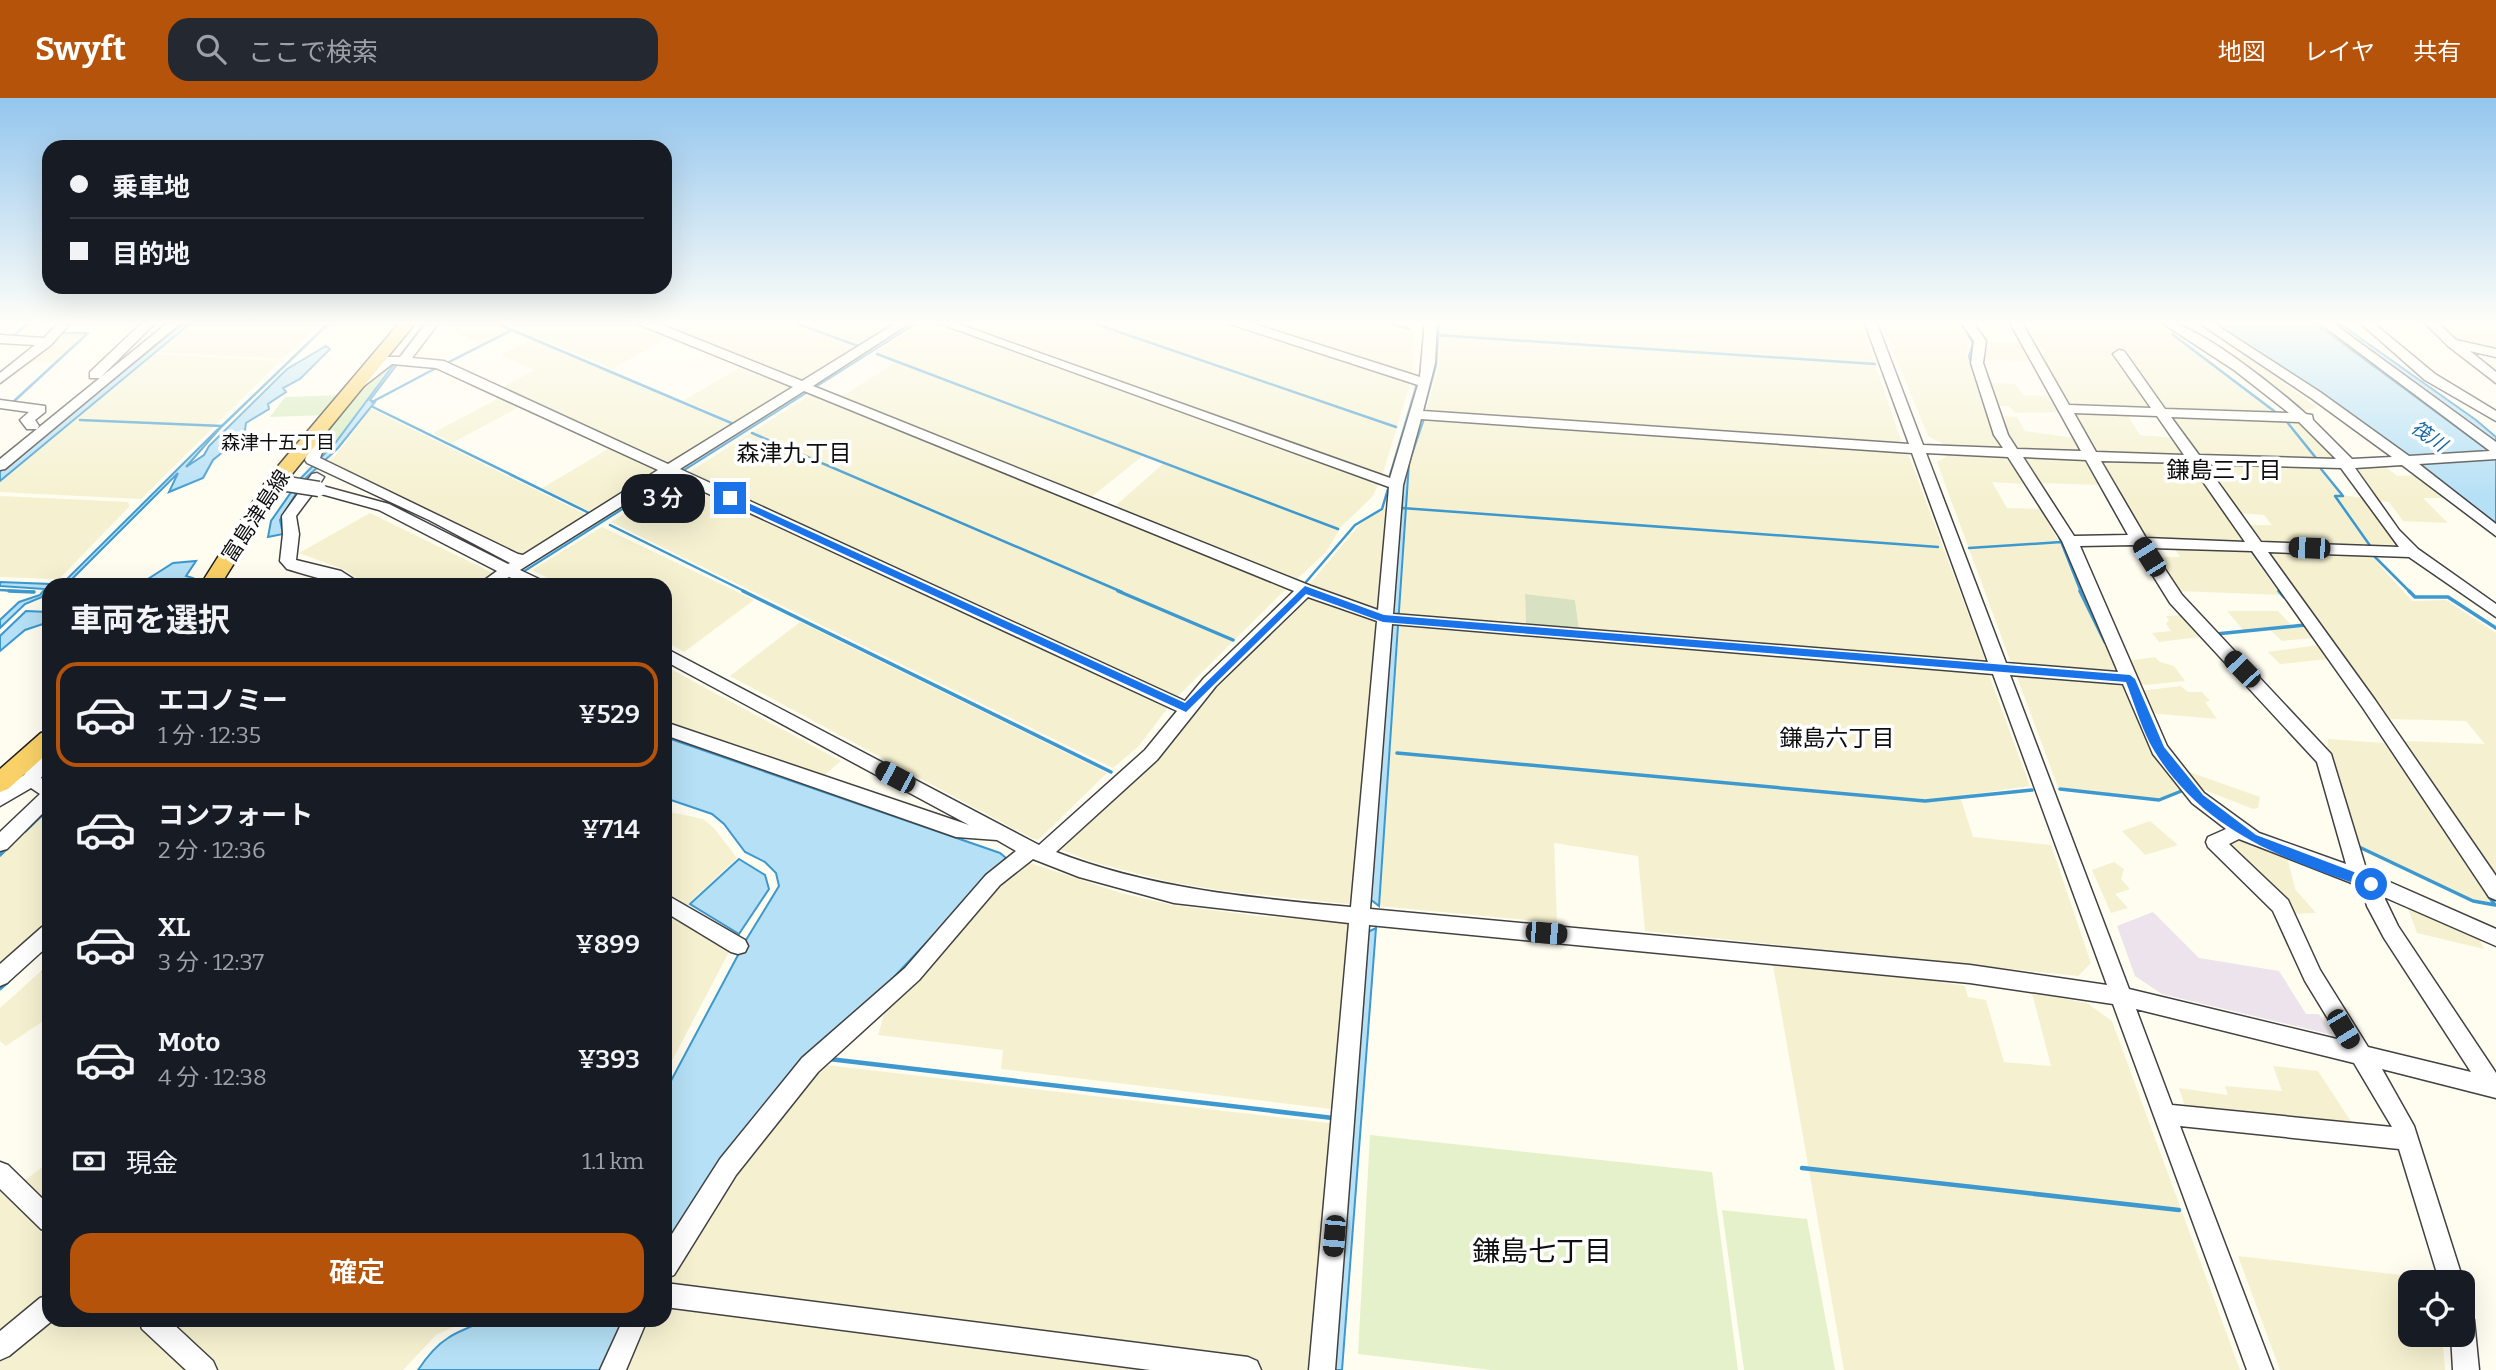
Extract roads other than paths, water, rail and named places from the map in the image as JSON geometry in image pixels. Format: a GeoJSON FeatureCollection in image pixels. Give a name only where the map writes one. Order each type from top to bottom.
{"type":"FeatureCollection","features":[{"type":"Feature","properties":{"kind":"main road","name":"富島津島線"},"geometry":{"type":"LineString","coordinates":[[215,578],[281,483],[359,380]]}},
{"type":"Feature","properties":{"kind":"main road"},"geometry":{"type":"LineString","coordinates":[[0,783],[42,745]]}},
{"type":"Feature","properties":{"kind":"street"},"geometry":{"type":"LineString","coordinates":[[0,452],[89,380]]}},
{"type":"Feature","properties":{"kind":"street"},"geometry":{"type":"LineString","coordinates":[[0,466],[105,380]]}},
{"type":"Feature","properties":{"kind":"street"},"geometry":{"type":"LineString","coordinates":[[354,387],[364,380]]}},
{"type":"Feature","properties":{"kind":"street"},"geometry":{"type":"LineString","coordinates":[[475,380],[1186,708]]}},
{"type":"Feature","properties":{"kind":"street"},"geometry":{"type":"LineString","coordinates":[[790,380],[1305,590],[1392,619],[2130,679]]}},
{"type":"Feature","properties":{"kind":"street"},"geometry":{"type":"LineString","coordinates":[[320,431],[321,436],[312,456],[321,465],[423,511],[514,559],[526,560],[820,380]]}},
{"type":"Feature","properties":{"kind":"street"},"geometry":{"type":"LineString","coordinates":[[1104,380],[1396,485]]}},
{"type":"Feature","properties":{"kind":"street"},"geometry":{"type":"LineString","coordinates":[[1322,1370],[1362,915],[1392,619],[1396,485],[1403,449],[1424,383],[1416,380]]}},
{"type":"Feature","properties":{"kind":"street"},"geometry":{"type":"LineString","coordinates":[[1893,380],[2260,1370]]}},
{"type":"Feature","properties":{"kind":"street"},"geometry":{"type":"LineString","coordinates":[[1983,380],[2001,435],[2070,541],[2159,749],[2198,798],[2238,831],[2365,880],[2496,938]]}},
{"type":"Feature","properties":{"kind":"street"},"geometry":{"type":"LineString","coordinates":[[2048,380],[2139,541],[2176,598],[2325,759],[2365,880],[2377,906],[2391,932],[2495,1088]]}},
{"type":"Feature","properties":{"kind":"street"},"geometry":{"type":"LineString","coordinates":[[2138,380],[2369,704],[2496,892]]}},
{"type":"Feature","properties":{"kind":"street"},"geometry":{"type":"LineString","coordinates":[[2256,380],[2307,418],[2347,464],[2395,533],[2413,552],[2496,612]]}},
{"type":"Feature","properties":{"kind":"street"},"geometry":{"type":"LineString","coordinates":[[2294,380],[2410,461],[2496,531]]}},
{"type":"Feature","properties":{"kind":"street"},"geometry":{"type":"LineString","coordinates":[[2403,380],[2496,449]]}},
{"type":"Feature","properties":{"kind":"street"},"geometry":{"type":"LineString","coordinates":[[2436,380],[2496,417]]}},
{"type":"Feature","properties":{"kind":"street"},"geometry":{"type":"LineString","coordinates":[[0,404],[40,409],[27,420],[32,426]]}},
{"type":"Feature","properties":{"kind":"street"},"geometry":{"type":"LineString","coordinates":[[2064,409],[2307,418]]}},
{"type":"Feature","properties":{"kind":"street"},"geometry":{"type":"LineString","coordinates":[[1415,415],[1919,449],[2090,456],[2347,464],[2496,455]]}},
{"type":"Feature","properties":{"kind":"street"},"geometry":{"type":"LineString","coordinates":[[321,465],[289,516],[292,534],[288,561],[292,566],[342,578]]}},
{"type":"Feature","properties":{"kind":"street"},"geometry":{"type":"LineString","coordinates":[[281,483],[319,489],[384,507],[519,576],[526,560]]}},
{"type":"Feature","properties":{"kind":"street"},"geometry":{"type":"LineString","coordinates":[[2070,541],[2139,541],[2413,552]]}},
{"type":"Feature","properties":{"kind":"street"},"geometry":{"type":"LineString","coordinates":[[672,1256],[727,1167],[810,1065],[912,974],[993,880],[1036,852],[1151,755],[1186,708],[1305,590]]}},
{"type":"Feature","properties":{"kind":"street"},"geometry":{"type":"LineString","coordinates":[[672,658],[1036,852],[1079,869],[1174,895],[1970,974],[2121,996],[2495,1088]]}},
{"type":"Feature","properties":{"kind":"street"},"geometry":{"type":"LineString","coordinates":[[672,730],[963,832],[1001,834]]}},
{"type":"Feature","properties":{"kind":"street"},"geometry":{"type":"LineString","coordinates":[[0,799],[30,780],[42,760]]}},
{"type":"Feature","properties":{"kind":"street"},"geometry":{"type":"LineString","coordinates":[[30,780],[42,786]]}},
{"type":"Feature","properties":{"kind":"street"},"geometry":{"type":"LineString","coordinates":[[0,844],[42,803]]}},
{"type":"Feature","properties":{"kind":"street"},"geometry":{"type":"LineString","coordinates":[[2238,831],[2215,842],[2281,906],[2312,975],[2357,1052],[2395,1109],[2448,1270]]}},
{"type":"Feature","properties":{"kind":"street"},"geometry":{"type":"LineString","coordinates":[[672,906],[738,946]]}},
{"type":"Feature","properties":{"kind":"street"},"geometry":{"type":"LineString","coordinates":[[0,977],[42,939]]}},
{"type":"Feature","properties":{"kind":"street"},"geometry":{"type":"LineString","coordinates":[[2165,1114],[2406,1139]]}},
{"type":"Feature","properties":{"kind":"street"},"geometry":{"type":"LineString","coordinates":[[0,1173],[42,1214]]}},
{"type":"Feature","properties":{"kind":"street"},"geometry":{"type":"LineString","coordinates":[[672,1297],[1248,1370]]}},
{"type":"Feature","properties":{"kind":"street"},"geometry":{"type":"LineString","coordinates":[[0,1347],[42,1313]]}},
{"type":"Feature","properties":{"kind":"street"},"geometry":{"type":"LineString","coordinates":[[159,1327],[204,1370]]}},
{"type":"Feature","properties":{"kind":"street"},"geometry":{"type":"LineString","coordinates":[[613,1370],[632,1327]]}},
{"type":"Feature","properties":{"kind":"street"},"geometry":{"type":"LineString","coordinates":[[2464,1347],[2466,1370]]}},
{"type":"Feature","properties":{"kind":"water"},"geometry":{"type":"Polygon","coordinates":[[[112,380],[121,380],[0,481],[0,471],[112,380]]]}},
{"type":"Feature","properties":{"kind":"water"},"geometry":{"type":"Polygon","coordinates":[[[275,380],[297,380],[283,388],[286,392],[268,404],[269,409],[246,423],[245,430],[232,438],[229,447],[213,460],[203,478],[169,492],[178,473],[73,578],[68,578],[222,426],[186,467],[204,455],[209,446],[275,380]]]}},
{"type":"Feature","properties":{"kind":"water"},"geometry":{"type":"Polygon","coordinates":[[[382,380],[385,380],[370,400],[375,402],[338,448],[305,479],[280,520],[283,534],[268,537],[271,521],[301,478],[336,442],[382,380]]]}},
{"type":"Feature","properties":{"kind":"water"},"geometry":{"type":"Polygon","coordinates":[[[819,380],[826,380],[513,578],[506,578],[819,380]]]}},
{"type":"Feature","properties":{"kind":"water","name":"筏川"},"geometry":{"type":"Polygon","coordinates":[[[2301,380],[2393,380],[2496,456],[2496,525],[2426,470],[2301,380]]]}},
{"type":"Feature","properties":{"kind":"water"},"geometry":{"type":"Polygon","coordinates":[[[2410,380],[2420,380],[2476,420],[2496,437],[2496,443],[2410,380]]]}},
{"type":"Feature","properties":{"kind":"water"},"geometry":{"type":"Polygon","coordinates":[[[1419,418],[1424,419],[1409,463],[1379,906],[1370,899],[1404,466],[1419,418]]]}},
{"type":"Feature","properties":{"kind":"water"},"geometry":{"type":"Polygon","coordinates":[[[196,561],[186,576],[193,578],[149,578],[173,563],[196,561]]]}},
{"type":"Feature","properties":{"kind":"water"},"geometry":{"type":"Polygon","coordinates":[[[0,582],[42,584],[42,589],[0,586],[0,582]]]}},
{"type":"Feature","properties":{"kind":"water"},"geometry":{"type":"Polygon","coordinates":[[[42,593],[42,597],[25,604],[0,628],[0,620],[19,602],[42,593]]]}},
{"type":"Feature","properties":{"kind":"water"},"geometry":{"type":"Polygon","coordinates":[[[26,611],[42,612],[42,624],[25,630],[0,651],[0,636],[26,611]]]}},
{"type":"Feature","properties":{"kind":"water"},"geometry":{"type":"Polygon","coordinates":[[[672,739],[1000,853],[1006,858],[880,992],[672,1240],[672,1079],[746,940],[779,886],[776,873],[765,862],[745,852],[724,824],[712,814],[672,800],[672,739]]]}},
{"type":"Feature","properties":{"kind":"water"},"geometry":{"type":"Polygon","coordinates":[[[739,859],[765,875],[769,889],[739,934],[690,904],[739,859]]]}},
{"type":"Feature","properties":{"kind":"water"},"geometry":{"type":"Polygon","coordinates":[[[1376,928],[1342,1370],[1330,1370],[1368,932],[1376,928]]]}},
{"type":"Feature","properties":{"kind":"water"},"geometry":{"type":"Polygon","coordinates":[[[470,1327],[620,1327],[602,1370],[418,1370],[431,1352],[452,1335],[470,1327]]]}},
{"type":"Feature","properties":{"kind":"waterway"},"geometry":{"type":"LineString","coordinates":[[12,403],[37,380]]}},
{"type":"Feature","properties":{"kind":"waterway"},"geometry":{"type":"LineString","coordinates":[[80,420],[222,426],[269,380]]}},
{"type":"Feature","properties":{"kind":"waterway"},"geometry":{"type":"LineString","coordinates":[[372,402],[413,380]]}},
{"type":"Feature","properties":{"kind":"waterway"},"geometry":{"type":"LineString","coordinates":[[631,380],[736,425]]}},
{"type":"Feature","properties":{"kind":"waterway"},"geometry":{"type":"LineString","coordinates":[[946,380],[1338,529]]}},
{"type":"Feature","properties":{"kind":"waterway"},"geometry":{"type":"LineString","coordinates":[[1260,380],[1396,427]]}},
{"type":"Feature","properties":{"kind":"waterway"},"geometry":{"type":"LineString","coordinates":[[1423,412],[1432,380]]}},
{"type":"Feature","properties":{"kind":"waterway"},"geometry":{"type":"LineString","coordinates":[[2233,380],[2278,414]]}},
{"type":"Feature","properties":{"kind":"waterway"},"geometry":{"type":"LineString","coordinates":[[1389,479],[1417,384]]}},
{"type":"Feature","properties":{"kind":"waterway"},"geometry":{"type":"LineString","coordinates":[[373,407],[589,513]]}},
{"type":"Feature","properties":{"kind":"waterway"},"geometry":{"type":"LineString","coordinates":[[2287,422],[2316,458]]}},
{"type":"Feature","properties":{"kind":"waterway"},"geometry":{"type":"LineString","coordinates":[[752,433],[1122,592]]}},
{"type":"Feature","properties":{"kind":"waterway"},"geometry":{"type":"LineString","coordinates":[[2321,469],[2343,496],[2335,496],[2371,547],[2367,547]]}},
{"type":"Feature","properties":{"kind":"waterway"},"geometry":{"type":"LineString","coordinates":[[1306,582],[1355,525],[1382,509],[1388,489]]}},
{"type":"Feature","properties":{"kind":"waterway"},"geometry":{"type":"LineString","coordinates":[[1402,508],[1938,547]]}},
{"type":"Feature","properties":{"kind":"waterway"},"geometry":{"type":"LineString","coordinates":[[610,525],[746,592]]}},
{"type":"Feature","properties":{"kind":"waterway"},"geometry":{"type":"LineString","coordinates":[[2058,534],[2081,592]]}},
{"type":"Feature","properties":{"kind":"waterway"},"geometry":{"type":"LineString","coordinates":[[1969,548],[2061,542]]}},
{"type":"Feature","properties":{"kind":"waterway"},"geometry":{"type":"LineString","coordinates":[[2250,549],[2281,592]]}},
{"type":"Feature","properties":{"kind":"waterway"},"geometry":{"type":"LineString","coordinates":[[2373,555],[2415,597],[2448,597],[2496,628]]}},
{"type":"Feature","properties":{"kind":"waterway"},"geometry":{"type":"LineString","coordinates":[[0,590],[34,592],[9,591]]}},
{"type":"Feature","properties":{"kind":"waterway"},"geometry":{"type":"LineString","coordinates":[[743,591],[1111,772]]}},
{"type":"Feature","properties":{"kind":"waterway"},"geometry":{"type":"LineString","coordinates":[[1118,591],[1233,640]]}},
{"type":"Feature","properties":{"kind":"waterway"},"geometry":{"type":"LineString","coordinates":[[2080,591],[2105,642]]}},
{"type":"Feature","properties":{"kind":"waterway"},"geometry":{"type":"LineString","coordinates":[[2279,591],[2284,597]]}},
{"type":"Feature","properties":{"kind":"waterway"},"geometry":{"type":"LineString","coordinates":[[2216,634],[2305,625]]}},
{"type":"Feature","properties":{"kind":"waterway"},"geometry":{"type":"LineString","coordinates":[[1397,753],[1925,801],[2032,790]]}},
{"type":"Feature","properties":{"kind":"waterway"},"geometry":{"type":"LineString","coordinates":[[2060,789],[2159,800],[2184,790],[2182,788]]}},
{"type":"Feature","properties":{"kind":"waterway"},"geometry":{"type":"LineString","coordinates":[[25,831],[42,815]]}},
{"type":"Feature","properties":{"kind":"waterway"},"geometry":{"type":"LineString","coordinates":[[2357,846],[2473,901],[2495,905],[2488,895]]}},
{"type":"Feature","properties":{"kind":"waterway"},"geometry":{"type":"LineString","coordinates":[[0,855],[7,848]]}},
{"type":"Feature","properties":{"kind":"waterway"},"geometry":{"type":"LineString","coordinates":[[0,988],[8,981]]}},
{"type":"Feature","properties":{"kind":"waterway"},"geometry":{"type":"LineString","coordinates":[[829,1059],[1333,1118]]}},
{"type":"Feature","properties":{"kind":"waterway"},"geometry":{"type":"LineString","coordinates":[[1802,1168],[2179,1210]]}},
{"type":"Feature","properties":{"kind":"district","name":"森津十五丁目"},"geometry":{"type":"Point","coordinates":[278,442]}},
{"type":"Feature","properties":{"kind":"district","name":"森津九丁目"},"geometry":{"type":"Point","coordinates":[794,453]}},
{"type":"Feature","properties":{"kind":"district","name":"鎌島三丁目"},"geometry":{"type":"Point","coordinates":[2224,470]}},
{"type":"Feature","properties":{"kind":"district","name":"鎌島六丁目"},"geometry":{"type":"Point","coordinates":[1837,738]}},
{"type":"Feature","properties":{"kind":"district","name":"鎌島七丁目"},"geometry":{"type":"Point","coordinates":[1542,1251]}}]}
